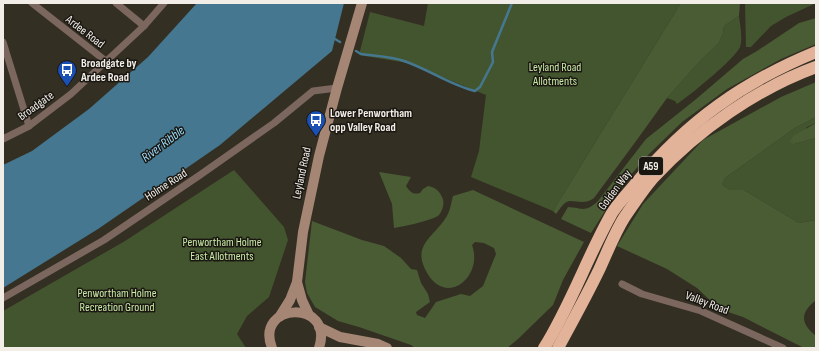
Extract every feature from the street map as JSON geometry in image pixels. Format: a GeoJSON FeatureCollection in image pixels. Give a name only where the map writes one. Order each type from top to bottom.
{"type":"FeatureCollection","features":[{"type":"Feature","properties":{"kind":"highway","name":"Golden Way"},"geometry":{"type":"LineString","coordinates":[[544,348],[613,212],[648,169],[692,124],[731,95],[793,61],[816,52]]}},
{"type":"Feature","properties":{"kind":"highway","name":"Golden Way"},"geometry":{"type":"LineString","coordinates":[[558,348],[579,310],[623,219],[654,178],[685,148],[726,115],[766,89],[792,76],[816,67]]}},
{"type":"Feature","properties":{"kind":"main road","name":"Leyland Road"},"geometry":{"type":"LineString","coordinates":[[272,348],[269,335],[271,328],[290,300],[297,282],[307,210],[319,156],[362,3]]}},
{"type":"Feature","properties":{"kind":"main road","name":"Leyland Road"},"geometry":{"type":"LineString","coordinates":[[297,282],[302,300],[309,315],[315,320],[319,327]]}},
{"type":"Feature","properties":{"kind":"main road"},"geometry":{"type":"LineString","coordinates":[[280,316],[287,312],[295,311],[309,315]]}},
{"type":"Feature","properties":{"kind":"main road"},"geometry":{"type":"LineString","coordinates":[[318,348],[321,341],[319,327]]}},
{"type":"Feature","properties":{"kind":"main road"},"geometry":{"type":"LineString","coordinates":[[319,327],[340,337],[378,344],[387,348]]}},
{"type":"Feature","properties":{"kind":"street","name":"Ardee Road"},"geometry":{"type":"LineString","coordinates":[[32,3],[107,62]]}},
{"type":"Feature","properties":{"kind":"street"},"geometry":{"type":"LineString","coordinates":[[116,3],[144,26]]}},
{"type":"Feature","properties":{"kind":"street","name":"Broadgate"},"geometry":{"type":"LineString","coordinates":[[3,139],[29,126],[71,94],[144,26],[164,3]]}},
{"type":"Feature","properties":{"kind":"street"},"geometry":{"type":"LineString","coordinates":[[3,42],[29,126]]}},
{"type":"Feature","properties":{"kind":"street","name":"Holme Road"},"geometry":{"type":"LineString","coordinates":[[3,298],[104,240],[274,123],[313,91],[337,88]]}},
{"type":"Feature","properties":{"kind":"street","name":"Valley Road"},"geometry":{"type":"LineString","coordinates":[[622,284],[642,294],[701,311],[783,348]]}},
{"type":"Feature","properties":{"kind":"green space","name":"Leyland Road Allotments"},"geometry":{"type":"Polygon","coordinates":[[[428,3],[681,3],[553,211],[471,177],[479,151],[486,95],[408,63],[359,55],[370,12],[424,26],[428,3]]]}},
{"type":"Feature","properties":{"kind":"green space"},"geometry":{"type":"Polygon","coordinates":[[[681,3],[740,3],[739,16],[724,26],[719,43],[700,61],[667,98],[594,198],[585,202],[568,201],[556,214],[553,211],[681,3]]]}},
{"type":"Feature","properties":{"kind":"green space"},"geometry":{"type":"Polygon","coordinates":[[[745,3],[816,3],[771,26],[751,47],[746,47],[745,3]]]}},
{"type":"Feature","properties":{"kind":"green space"},"geometry":{"type":"Polygon","coordinates":[[[739,16],[741,32],[740,47],[730,60],[677,104],[675,101],[667,98],[700,61],[719,43],[724,26],[739,16]]]}},
{"type":"Feature","properties":{"kind":"green space"},"geometry":{"type":"Polygon","coordinates":[[[816,18],[816,44],[781,59],[727,89],[682,122],[649,154],[621,186],[591,233],[561,219],[568,207],[584,209],[594,205],[646,139],[743,59],[799,23],[816,18]]]}},
{"type":"Feature","properties":{"kind":"green space"},"geometry":{"type":"Polygon","coordinates":[[[816,82],[816,117],[795,128],[725,178],[722,185],[731,190],[744,190],[799,223],[816,220],[816,300],[807,309],[804,318],[807,327],[816,336],[816,348],[804,348],[743,317],[719,309],[697,288],[667,269],[617,246],[643,204],[703,140],[781,97],[816,82]]]}},
{"type":"Feature","properties":{"kind":"green space"},"geometry":{"type":"Polygon","coordinates":[[[816,117],[816,123],[807,127],[794,144],[816,138],[816,220],[799,223],[744,190],[731,190],[722,185],[725,178],[795,128],[816,117]]]}},
{"type":"Feature","properties":{"kind":"green space"},"geometry":{"type":"Polygon","coordinates":[[[816,123],[816,138],[794,144],[790,142],[793,136],[816,123]]]}},
{"type":"Feature","properties":{"kind":"green space"},"geometry":{"type":"Polygon","coordinates":[[[234,170],[284,227],[288,240],[269,297],[247,316],[237,334],[246,348],[3,348],[3,311],[125,241],[234,170]]]}},
{"type":"Feature","properties":{"kind":"green space"},"geometry":{"type":"Polygon","coordinates":[[[379,172],[411,177],[406,186],[414,193],[420,193],[428,186],[436,189],[443,199],[443,206],[439,215],[425,221],[394,228],[392,204],[379,172]]]}},
{"type":"Feature","properties":{"kind":"green space"},"geometry":{"type":"Polygon","coordinates":[[[473,190],[584,242],[563,280],[553,305],[507,348],[415,348],[411,345],[338,321],[315,307],[307,293],[305,282],[312,221],[362,240],[384,246],[401,258],[411,269],[417,270],[430,302],[416,312],[417,315],[425,318],[436,302],[461,294],[470,296],[483,286],[496,254],[494,248],[484,243],[475,242],[472,245],[474,257],[472,268],[467,278],[460,284],[451,288],[442,287],[433,281],[425,269],[422,261],[422,253],[426,241],[447,217],[453,196],[473,190]]]}},
{"type":"Feature","properties":{"kind":"water","name":"River Ribble"},"geometry":{"type":"Polygon","coordinates":[[[197,3],[344,3],[332,51],[220,145],[98,229],[3,288],[3,165],[32,151],[89,109],[148,57],[197,3]]]}},
{"type":"Feature","properties":{"kind":"waterway"},"geometry":{"type":"LineString","coordinates":[[356,51],[361,54],[399,59],[457,85],[475,91],[480,87],[493,62],[492,52],[512,3]]}},
{"type":"Feature","properties":{"kind":"waterway"},"geometry":{"type":"LineString","coordinates":[[335,39],[340,42]]}},
{"type":"Feature","properties":{"kind":"place","name":"Broadgate by Ardee Road"},"geometry":{"type":"Point","coordinates":[67,87]}},
{"type":"Feature","properties":{"kind":"place","name":"Lower Penwortham opp Valley Road"},"geometry":{"type":"Point","coordinates":[316,137]}},
{"type":"Feature","properties":{"kind":"park label","name":"Penwortham Holme East Allotments"},"geometry":{"type":"Point","coordinates":[222,249]}},
{"type":"Feature","properties":{"kind":"park label","name":"Penwortham Holme Recreation Ground"},"geometry":{"type":"Point","coordinates":[117,300]}}]}
